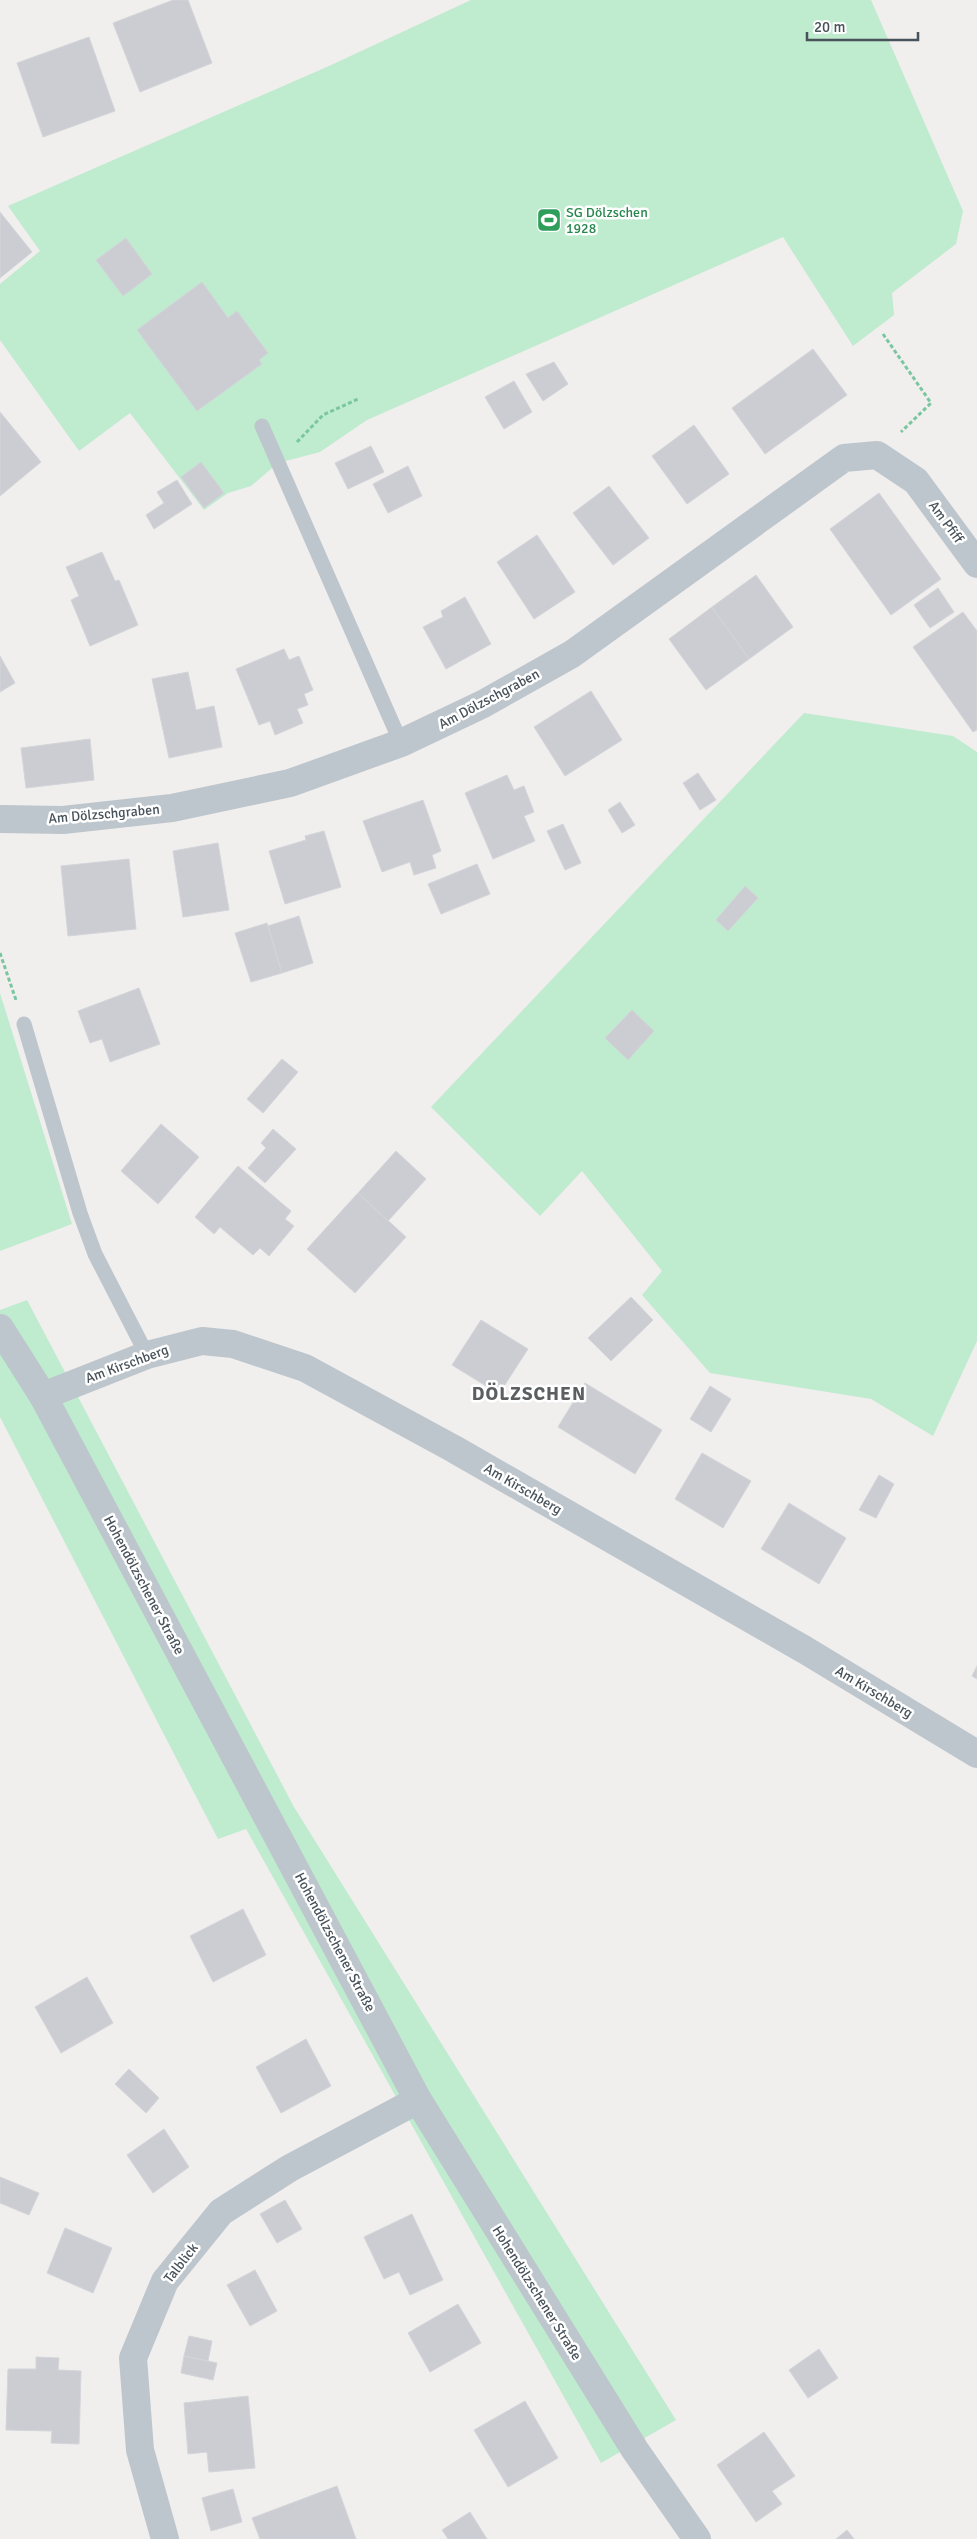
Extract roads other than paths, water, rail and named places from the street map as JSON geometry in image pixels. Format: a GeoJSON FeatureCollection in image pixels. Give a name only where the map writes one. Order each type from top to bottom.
{"type":"FeatureCollection","features":[{"type":"Feature","properties":{"kind":"street","name":"Am Dölzschgraben"},"geometry":{"type":"LineString","coordinates":[[0,819],[63,820],[172,808],[290,783],[400,743],[483,704],[572,654],[844,458],[877,455],[916,481]]}},
{"type":"Feature","properties":{"kind":"street","name":"Am Pfiff"},"geometry":{"type":"LineString","coordinates":[[916,481],[977,564]]}},
{"type":"Feature","properties":{"kind":"street","name":"Hohendölzschener Straße"},"geometry":{"type":"LineString","coordinates":[[1,1328],[43,1396],[418,2100],[635,2450],[698,2539]]}},
{"type":"Feature","properties":{"kind":"street","name":"Am Kirschberg"},"geometry":{"type":"LineString","coordinates":[[43,1396],[147,1355],[202,1341],[233,1344],[305,1368],[454,1449],[797,1646],[977,1754]]}},
{"type":"Feature","properties":{"kind":"street","name":"Talblick"},"geometry":{"type":"LineString","coordinates":[[165,2539],[140,2450],[133,2358],[165,2281],[221,2212],[290,2168],[418,2100]]}},
{"type":"Feature","properties":{"kind":"lane"},"geometry":{"type":"LineString","coordinates":[[262,426],[400,743]]}},
{"type":"Feature","properties":{"kind":"lane"},"geometry":{"type":"LineString","coordinates":[[24,1024],[80,1213],[95,1254],[147,1355]]}},
{"type":"Feature","properties":{"kind":"place","name":"SG Dölzschen 1928"},"geometry":{"type":"Point","coordinates":[549,220]}},
{"type":"Feature","properties":{"kind":"district","name":"DÖLZSCHEN"},"geometry":{"type":"Point","coordinates":[529,1394]}}]}
